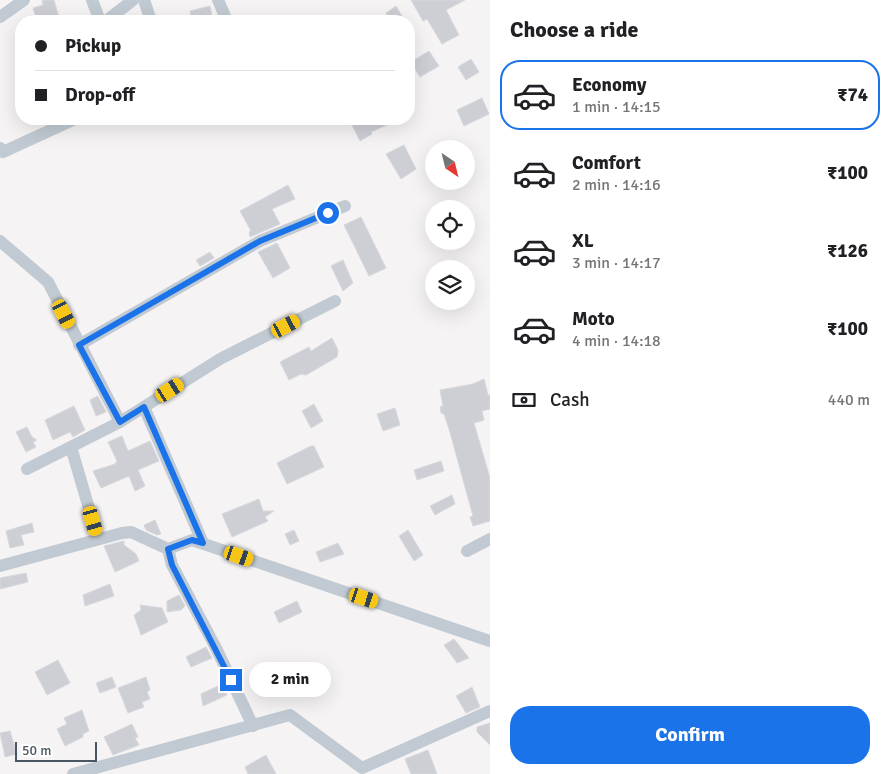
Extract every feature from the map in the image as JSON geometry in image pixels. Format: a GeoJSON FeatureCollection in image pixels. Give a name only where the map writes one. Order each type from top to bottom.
{"type":"FeatureCollection","features":[{"type":"Feature","properties":{"kind":"street"},"geometry":{"type":"LineString","coordinates":[[0,17],[24,0]]}},
{"type":"Feature","properties":{"kind":"street"},"geometry":{"type":"LineString","coordinates":[[92,0],[98,15]]}},
{"type":"Feature","properties":{"kind":"street"},"geometry":{"type":"LineString","coordinates":[[114,15],[133,0]]}},
{"type":"Feature","properties":{"kind":"street"},"geometry":{"type":"LineString","coordinates":[[144,0],[149,15]]}},
{"type":"Feature","properties":{"kind":"street"},"geometry":{"type":"LineString","coordinates":[[218,0],[224,15]]}},
{"type":"Feature","properties":{"kind":"street"},"geometry":{"type":"LineString","coordinates":[[0,148],[2,152],[61,125]]}},
{"type":"Feature","properties":{"kind":"street"},"geometry":{"type":"LineString","coordinates":[[79,345],[260,241],[345,206]]}},
{"type":"Feature","properties":{"kind":"street"},"geometry":{"type":"LineString","coordinates":[[0,241],[48,282],[120,422]]}},
{"type":"Feature","properties":{"kind":"street"},"geometry":{"type":"LineString","coordinates":[[27,469],[120,422],[220,359],[335,301]]}},
{"type":"Feature","properties":{"kind":"street"},"geometry":{"type":"LineString","coordinates":[[144,407],[203,543]]}},
{"type":"Feature","properties":{"kind":"street"},"geometry":{"type":"LineString","coordinates":[[71,447],[98,539]]}},
{"type":"Feature","properties":{"kind":"street"},"geometry":{"type":"LineString","coordinates":[[0,566],[98,539],[132,532],[168,549],[192,540],[490,641]]}},
{"type":"Feature","properties":{"kind":"street"},"geometry":{"type":"LineString","coordinates":[[467,551],[490,539]]}},
{"type":"Feature","properties":{"kind":"street"},"geometry":{"type":"LineString","coordinates":[[168,549],[172,565],[217,650],[253,726]]}},
{"type":"Feature","properties":{"kind":"street"},"geometry":{"type":"LineString","coordinates":[[73,774],[290,715],[362,768],[490,711]]}},
{"type":"Feature","properties":{"kind":"building"},"geometry":{"type":"Polygon","coordinates":[[[42,0],[54,0],[58,15],[35,15],[33,8],[43,5],[42,0]]]}},
{"type":"Feature","properties":{"kind":"building"},"geometry":{"type":"Polygon","coordinates":[[[411,0],[465,0],[446,10],[459,35],[442,44],[427,19],[423,21],[411,0]]]}},
{"type":"Feature","properties":{"kind":"building"},"geometry":{"type":"Polygon","coordinates":[[[210,6],[212,15],[191,15],[190,11],[210,6]]]}},
{"type":"Feature","properties":{"kind":"building"},"geometry":{"type":"Polygon","coordinates":[[[396,6],[401,15],[387,15],[386,13],[396,6]]]}},
{"type":"Feature","properties":{"kind":"building"},"geometry":{"type":"Polygon","coordinates":[[[429,51],[439,66],[420,77],[415,69],[415,60],[429,51]]]}},
{"type":"Feature","properties":{"kind":"building"},"geometry":{"type":"Polygon","coordinates":[[[471,59],[479,72],[466,80],[458,67],[471,59]]]}},
{"type":"Feature","properties":{"kind":"building"},"geometry":{"type":"Polygon","coordinates":[[[482,98],[489,114],[464,126],[457,110],[482,98]]]}},
{"type":"Feature","properties":{"kind":"building"},"geometry":{"type":"Polygon","coordinates":[[[352,125],[387,125],[371,132],[372,134],[360,141],[352,125]]]}},
{"type":"Feature","properties":{"kind":"building"},"geometry":{"type":"Polygon","coordinates":[[[404,145],[416,169],[401,179],[386,154],[404,145]]]}},
{"type":"Feature","properties":{"kind":"building"},"geometry":{"type":"Polygon","coordinates":[[[288,185],[295,199],[272,209],[280,224],[250,237],[249,232],[251,231],[240,211],[288,185]]]}},
{"type":"Feature","properties":{"kind":"building"},"geometry":{"type":"Polygon","coordinates":[[[361,217],[386,268],[369,276],[344,225],[361,217]]]}},
{"type":"Feature","properties":{"kind":"building"},"geometry":{"type":"Polygon","coordinates":[[[277,243],[290,268],[273,278],[258,252],[277,243]]]}},
{"type":"Feature","properties":{"kind":"building"},"geometry":{"type":"Polygon","coordinates":[[[210,252],[214,258],[200,266],[196,260],[210,252]]]}},
{"type":"Feature","properties":{"kind":"building"},"geometry":{"type":"Polygon","coordinates":[[[343,260],[353,283],[343,291],[331,266],[343,260]]]}},
{"type":"Feature","properties":{"kind":"building"},"geometry":{"type":"Polygon","coordinates":[[[332,338],[338,350],[337,357],[306,375],[301,374],[289,380],[280,362],[309,347],[311,351],[332,338]]]}},
{"type":"Feature","properties":{"kind":"building"},"geometry":{"type":"Polygon","coordinates":[[[484,379],[488,395],[490,395],[490,409],[482,411],[484,420],[474,423],[490,478],[490,521],[473,526],[470,517],[473,516],[449,429],[444,414],[441,413],[440,407],[443,406],[440,390],[473,384],[484,379]]]}},
{"type":"Feature","properties":{"kind":"building"},"geometry":{"type":"Polygon","coordinates":[[[98,396],[106,412],[96,416],[90,400],[98,396]]]}},
{"type":"Feature","properties":{"kind":"building"},"geometry":{"type":"Polygon","coordinates":[[[314,404],[323,421],[311,428],[302,411],[314,404]]]}},
{"type":"Feature","properties":{"kind":"building"},"geometry":{"type":"Polygon","coordinates":[[[74,406],[85,430],[73,437],[70,432],[53,440],[45,420],[74,406]]]}},
{"type":"Feature","properties":{"kind":"building"},"geometry":{"type":"Polygon","coordinates":[[[395,408],[400,425],[383,431],[377,414],[395,408]]]}},
{"type":"Feature","properties":{"kind":"building"},"geometry":{"type":"Polygon","coordinates":[[[27,427],[32,437],[37,440],[33,442],[36,447],[26,452],[16,432],[27,427]]]}},
{"type":"Feature","properties":{"kind":"building"},"geometry":{"type":"Polygon","coordinates":[[[122,436],[128,451],[150,441],[159,461],[138,470],[145,486],[135,491],[129,476],[101,488],[93,471],[115,464],[117,461],[108,442],[122,436]]]}},
{"type":"Feature","properties":{"kind":"building"},"geometry":{"type":"Polygon","coordinates":[[[314,446],[324,467],[287,484],[277,463],[314,446]]]}},
{"type":"Feature","properties":{"kind":"building"},"geometry":{"type":"Polygon","coordinates":[[[441,461],[444,471],[417,480],[414,470],[441,461]]]}},
{"type":"Feature","properties":{"kind":"building"},"geometry":{"type":"Polygon","coordinates":[[[452,495],[455,504],[435,515],[430,506],[452,495]]]}},
{"type":"Feature","properties":{"kind":"building"},"geometry":{"type":"Polygon","coordinates":[[[259,499],[263,511],[274,511],[265,517],[268,521],[232,537],[222,514],[259,499]]]}},
{"type":"Feature","properties":{"kind":"building"},"geometry":{"type":"Polygon","coordinates":[[[155,520],[161,534],[157,535],[146,530],[144,525],[155,520]]]}},
{"type":"Feature","properties":{"kind":"building"},"geometry":{"type":"Polygon","coordinates":[[[32,523],[34,532],[21,535],[24,545],[10,548],[6,531],[32,523]]]}},
{"type":"Feature","properties":{"kind":"building"},"geometry":{"type":"Polygon","coordinates":[[[294,530],[299,541],[290,545],[285,534],[294,530]]]}},
{"type":"Feature","properties":{"kind":"building"},"geometry":{"type":"Polygon","coordinates":[[[408,530],[423,555],[414,561],[399,536],[408,530]]]}},
{"type":"Feature","properties":{"kind":"building"},"geometry":{"type":"Polygon","coordinates":[[[124,541],[124,545],[136,554],[139,561],[115,572],[104,546],[124,541]]]}},
{"type":"Feature","properties":{"kind":"building"},"geometry":{"type":"Polygon","coordinates":[[[338,543],[344,554],[320,562],[316,552],[338,543]]]}},
{"type":"Feature","properties":{"kind":"building"},"geometry":{"type":"Polygon","coordinates":[[[26,573],[28,582],[0,589],[0,578],[26,573]]]}},
{"type":"Feature","properties":{"kind":"building"},"geometry":{"type":"Polygon","coordinates":[[[110,584],[114,596],[85,606],[83,595],[110,584]]]}},
{"type":"Feature","properties":{"kind":"building"},"geometry":{"type":"Polygon","coordinates":[[[179,595],[185,606],[181,610],[167,612],[167,601],[179,595]]]}},
{"type":"Feature","properties":{"kind":"building"},"geometry":{"type":"Polygon","coordinates":[[[297,601],[302,612],[279,623],[274,612],[297,601]]]}},
{"type":"Feature","properties":{"kind":"building"},"geometry":{"type":"Polygon","coordinates":[[[140,605],[162,608],[168,622],[141,635],[134,615],[141,610],[140,605]]]}},
{"type":"Feature","properties":{"kind":"building"},"geometry":{"type":"Polygon","coordinates":[[[454,639],[469,658],[457,663],[444,645],[454,639]]]}},
{"type":"Feature","properties":{"kind":"building"},"geometry":{"type":"Polygon","coordinates":[[[206,647],[212,658],[191,667],[186,657],[206,647]]]}},
{"type":"Feature","properties":{"kind":"building"},"geometry":{"type":"Polygon","coordinates":[[[58,660],[70,683],[47,695],[35,672],[58,660]]]}},
{"type":"Feature","properties":{"kind":"building"},"geometry":{"type":"Polygon","coordinates":[[[112,677],[116,687],[100,693],[96,683],[112,677]]]}},
{"type":"Feature","properties":{"kind":"building"},"geometry":{"type":"Polygon","coordinates":[[[146,677],[150,690],[147,692],[150,699],[142,702],[144,707],[128,713],[118,688],[146,677]]]}},
{"type":"Feature","properties":{"kind":"building"},"geometry":{"type":"Polygon","coordinates":[[[222,684],[227,695],[203,706],[201,694],[222,684]]]}},
{"type":"Feature","properties":{"kind":"building"},"geometry":{"type":"Polygon","coordinates":[[[472,687],[480,707],[466,713],[456,696],[472,687]]]}},
{"type":"Feature","properties":{"kind":"building"},"geometry":{"type":"Polygon","coordinates":[[[82,710],[89,731],[83,734],[83,737],[65,746],[57,729],[67,724],[64,718],[82,710]]]}},
{"type":"Feature","properties":{"kind":"building"},"geometry":{"type":"Polygon","coordinates":[[[490,723],[490,745],[477,732],[477,727],[490,723]]]}},
{"type":"Feature","properties":{"kind":"building"},"geometry":{"type":"Polygon","coordinates":[[[132,724],[138,737],[135,738],[139,745],[113,755],[104,737],[132,724]]]}},
{"type":"Feature","properties":{"kind":"building"},"geometry":{"type":"Polygon","coordinates":[[[10,731],[17,754],[5,757],[0,733],[10,731]]]}},
{"type":"Feature","properties":{"kind":"building"},"geometry":{"type":"Polygon","coordinates":[[[428,750],[437,774],[411,774],[405,759],[428,750]]]}},
{"type":"Feature","properties":{"kind":"building"},"geometry":{"type":"Polygon","coordinates":[[[266,755],[276,774],[248,774],[245,767],[266,755]]]}},
{"type":"Feature","properties":{"kind":"route"},"geometry":{"type":"LineString","coordinates":[[231,680],[172,565],[168,549],[192,540],[203,543],[144,407],[120,422],[79,345],[260,241],[328,213]]}}]}
